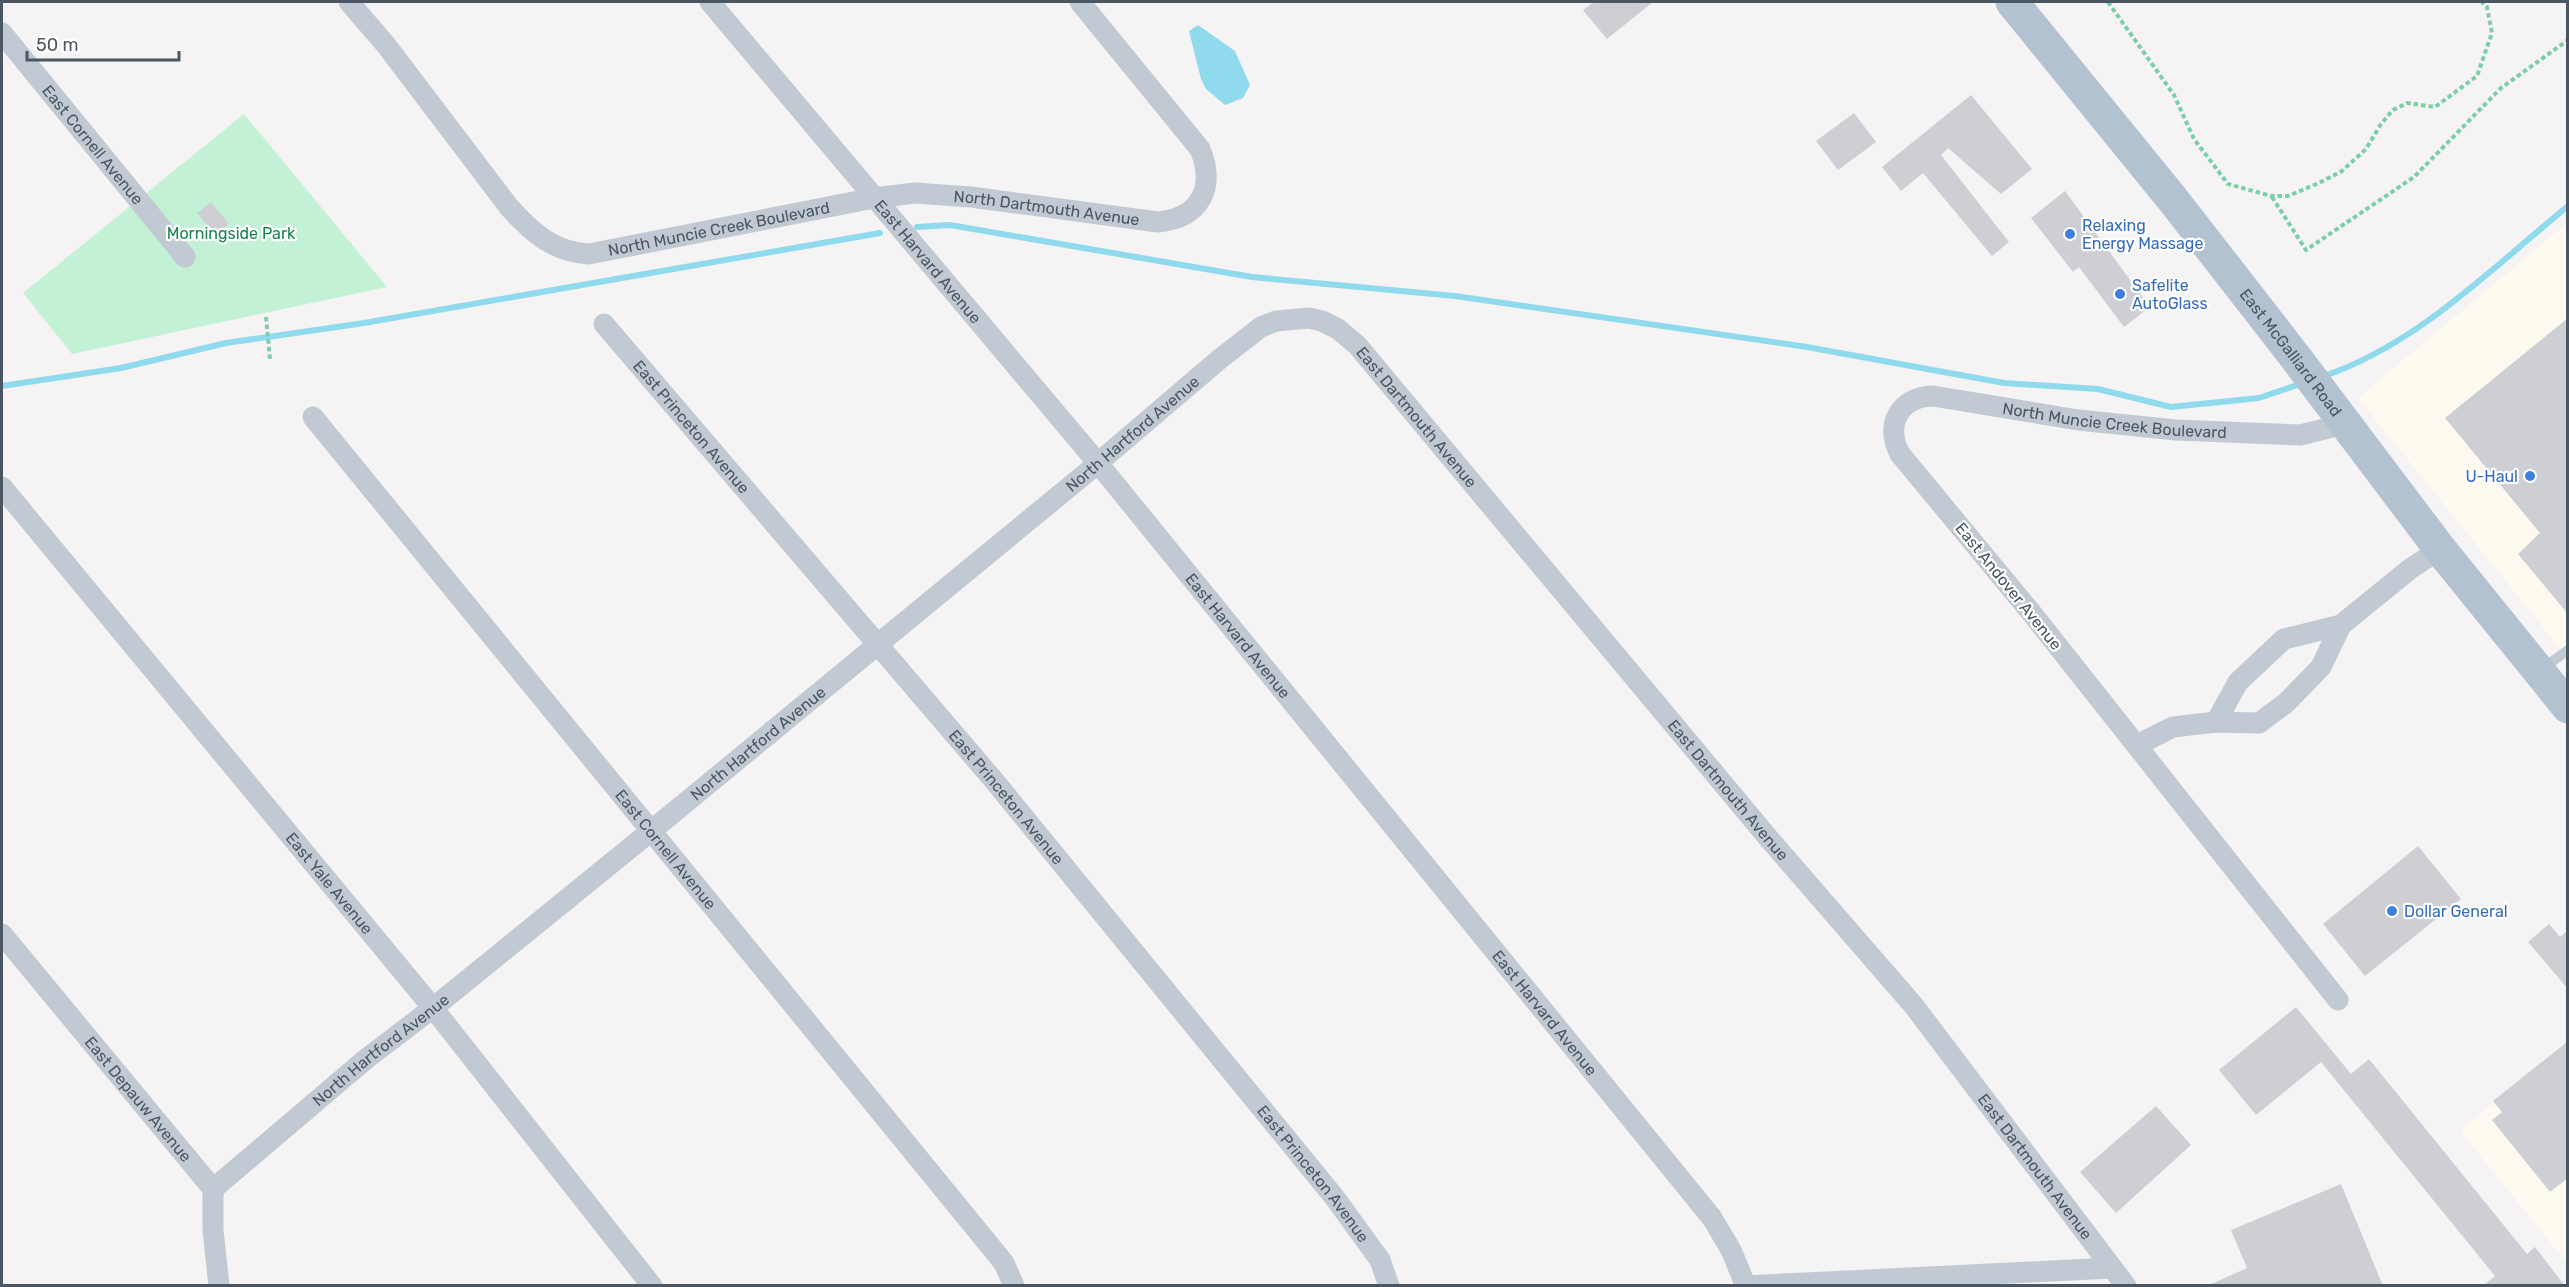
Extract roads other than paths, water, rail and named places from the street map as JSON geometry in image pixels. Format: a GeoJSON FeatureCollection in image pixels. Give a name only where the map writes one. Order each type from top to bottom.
{"type":"FeatureCollection","features":[{"type":"Feature","properties":{"kind":"main road","name":"East McGalliard Road"},"geometry":{"type":"LineString","coordinates":[[2012,2],[2174,201],[2296,357],[2440,549],[2568,707]]}},
{"type":"Feature","properties":{"kind":"street","name":"North Muncie Creek Boulevard"},"geometry":{"type":"LineString","coordinates":[[349,2],[386,45],[510,207],[541,239],[564,251],[589,254],[874,198]]}},
{"type":"Feature","properties":{"kind":"street","name":"East Harvard Avenue"},"geometry":{"type":"LineString","coordinates":[[710,2],[1097,462],[1712,1218],[1731,1250],[1746,1286]]}},
{"type":"Feature","properties":{"kind":"street","name":"North Dartmouth Avenue"},"geometry":{"type":"LineString","coordinates":[[874,198],[915,193],[971,197],[1158,222],[1175,220],[1186,215],[1200,202],[1205,190],[1206,164],[1195,142],[1080,2]]}},
{"type":"Feature","properties":{"kind":"street","name":"East Cornell Avenue"},"geometry":{"type":"LineString","coordinates":[[2,33],[186,257]]}},
{"type":"Feature","properties":{"kind":"street","name":"North Hartford Avenue"},"geometry":{"type":"LineString","coordinates":[[213,1189],[366,1059],[433,1008],[651,831],[1085,474],[1221,358],[1261,327],[1276,321],[1309,318]]}},
{"type":"Feature","properties":{"kind":"street","name":"East Dartmouth Avenue"},"geometry":{"type":"LineString","coordinates":[[1309,318],[1322,321],[1338,329],[1357,345],[1747,813],[1914,1006],[2126,1286]]}},
{"type":"Feature","properties":{"kind":"street","name":"East Princeton Avenue"},"geometry":{"type":"LineString","coordinates":[[604,324],[879,643],[1335,1198],[1380,1260],[1389,1286]]}},
{"type":"Feature","properties":{"kind":"street","name":"North Muncie Creek Boulevard"},"geometry":{"type":"LineString","coordinates":[[1896,420],[1901,409],[1912,399],[1933,396],[2078,420],[2176,430],[2300,435],[2338,414]]}},
{"type":"Feature","properties":{"kind":"street","name":"East Cornell Avenue"},"geometry":{"type":"LineString","coordinates":[[313,417],[1004,1263],[1014,1286]]}},
{"type":"Feature","properties":{"kind":"street","name":"East Andover Avenue"},"geometry":{"type":"LineString","coordinates":[[1896,420],[1893,434],[1900,454],[2139,747],[2338,1000]]}},
{"type":"Feature","properties":{"kind":"street","name":"East Yale Avenue"},"geometry":{"type":"LineString","coordinates":[[2,487],[433,1008],[652,1286]]}},
{"type":"Feature","properties":{"kind":"street"},"geometry":{"type":"LineString","coordinates":[[2139,747],[2173,726],[2217,722],[2259,723],[2286,704],[2321,667],[2341,625],[2410,569],[2440,549]]}},
{"type":"Feature","properties":{"kind":"street"},"geometry":{"type":"LineString","coordinates":[[2217,722],[2238,682],[2283,639],[2341,625]]}},
{"type":"Feature","properties":{"kind":"street","name":"East Depauw Avenue"},"geometry":{"type":"LineString","coordinates":[[2,934],[213,1189]]}},
{"type":"Feature","properties":{"kind":"street"},"geometry":{"type":"LineString","coordinates":[[213,1189],[213,1230],[219,1286]]}},
{"type":"Feature","properties":{"kind":"street"},"geometry":{"type":"LineString","coordinates":[[1746,1286],[2112,1268]]}},
{"type":"Feature","properties":{"kind":"lane"},"geometry":{"type":"LineString","coordinates":[[2539,672],[2568,650]]}},
{"type":"Feature","properties":{"kind":"water"},"geometry":{"type":"Polygon","coordinates":[[[1198,25],[1235,51],[1250,85],[1243,98],[1225,105],[1206,89],[1201,79],[1189,31],[1198,25]]]}},
{"type":"Feature","properties":{"kind":"waterway"},"geometry":{"type":"LineString","coordinates":[[2324,376],[2391,345],[2422,324],[2482,279],[2568,206]]}},
{"type":"Feature","properties":{"kind":"waterway"},"geometry":{"type":"LineString","coordinates":[[917,227],[950,225],[1252,277],[1455,296],[1807,347],[2004,383],[2098,389],[2171,407],[2259,398],[2303,383]]}},
{"type":"Feature","properties":{"kind":"waterway"},"geometry":{"type":"LineString","coordinates":[[2,386],[121,368],[226,343],[364,323],[880,233]]}},
{"type":"Feature","properties":{"kind":"place","name":"Relaxing Energy Massage"},"geometry":{"type":"Point","coordinates":[2070,234]}},
{"type":"Feature","properties":{"kind":"place","name":"Safelite AutoGlass"},"geometry":{"type":"Point","coordinates":[2120,294]}},
{"type":"Feature","properties":{"kind":"place","name":"U-Haul"},"geometry":{"type":"Point","coordinates":[2530,476]}},
{"type":"Feature","properties":{"kind":"place","name":"Dollar General"},"geometry":{"type":"Point","coordinates":[2392,911]}},
{"type":"Feature","properties":{"kind":"park label","name":"Morningside Park"},"geometry":{"type":"Point","coordinates":[231,233]}}]}
